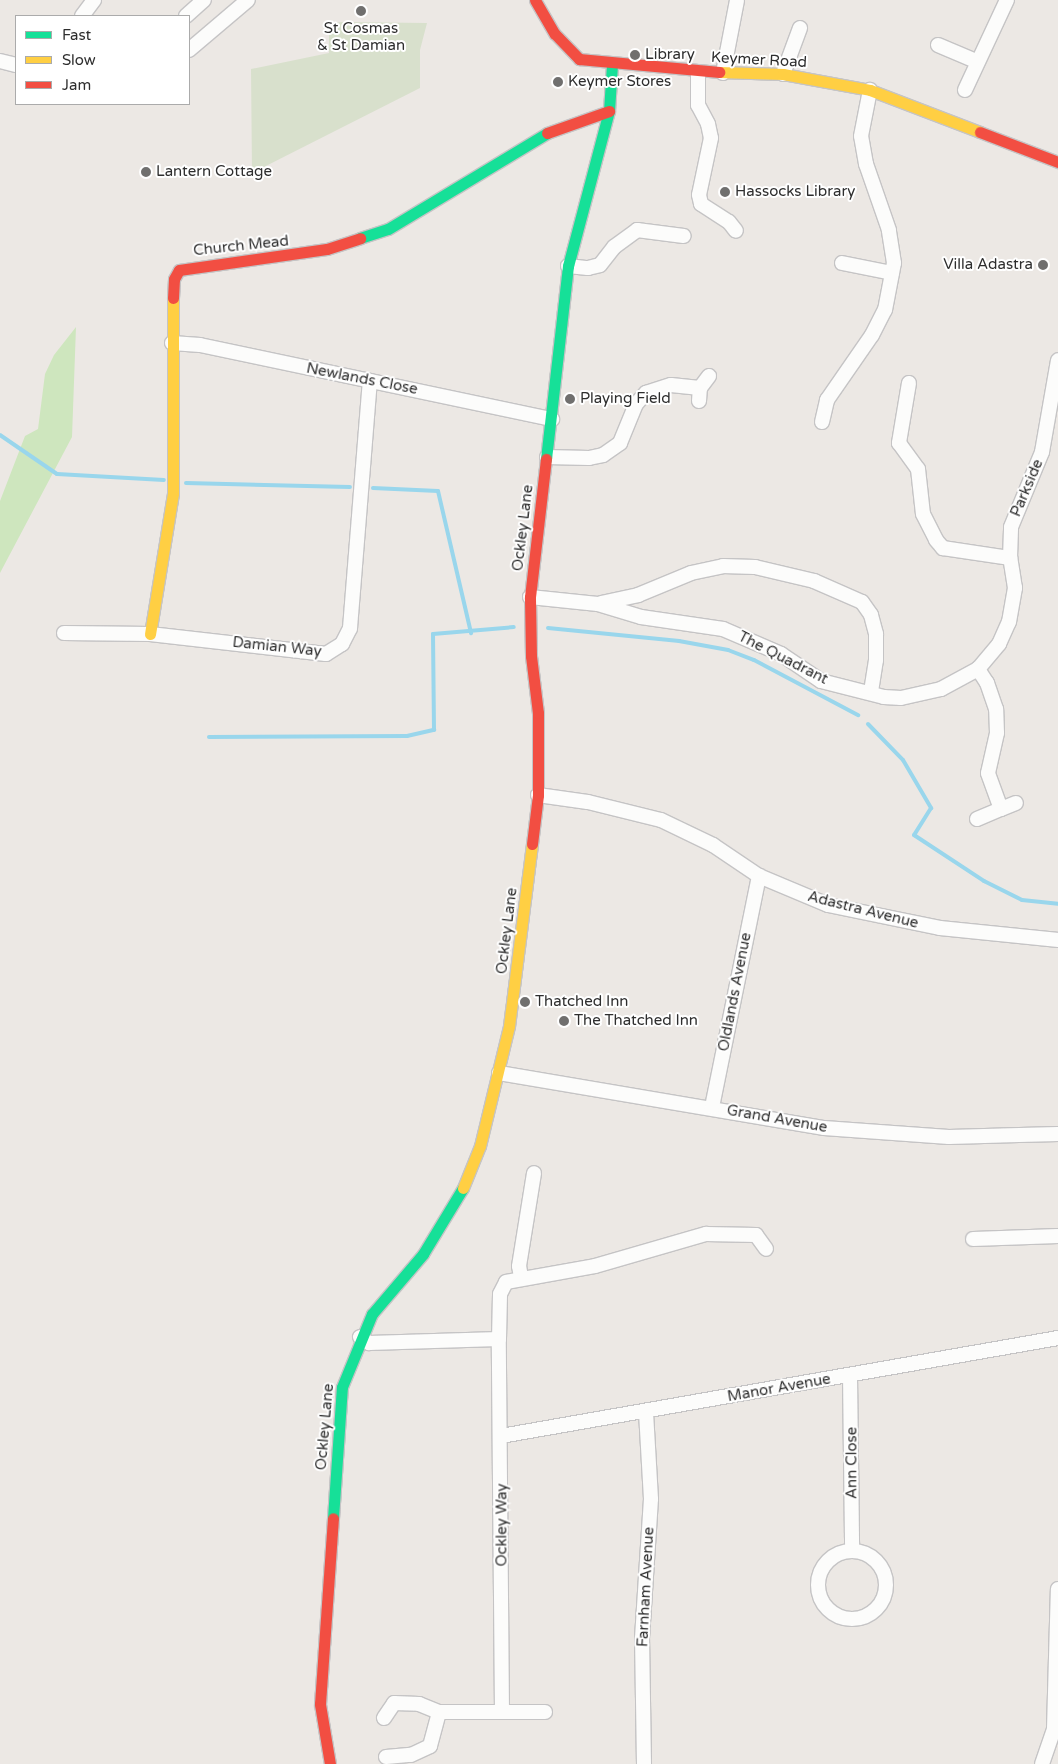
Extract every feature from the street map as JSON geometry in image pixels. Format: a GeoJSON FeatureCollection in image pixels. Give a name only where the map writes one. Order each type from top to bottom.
{"type":"FeatureCollection","features":[{"type":"Feature","properties":{"kind":"street"},"geometry":{"type":"LineString","coordinates":[[83,15],[94,0]]}},
{"type":"Feature","properties":{"kind":"street"},"geometry":{"type":"LineString","coordinates":[[187,15],[204,0]]}},
{"type":"Feature","properties":{"kind":"street"},"geometry":{"type":"LineString","coordinates":[[190,49],[248,0]]}},
{"type":"Feature","properties":{"kind":"street","name":"Keymer Road"},"geometry":{"type":"LineString","coordinates":[[535,0],[555,34],[579,58],[612,64],[698,72],[783,74],[870,90],[1058,162]]}},
{"type":"Feature","properties":{"kind":"street"},"geometry":{"type":"LineString","coordinates":[[723,73],[737,0]]}},
{"type":"Feature","properties":{"kind":"street"},"geometry":{"type":"LineString","coordinates":[[965,90],[1007,0]]}},
{"type":"Feature","properties":{"kind":"street"},"geometry":{"type":"LineString","coordinates":[[783,74],[800,28]]}},
{"type":"Feature","properties":{"kind":"street"},"geometry":{"type":"LineString","coordinates":[[938,45],[978,62]]}},
{"type":"Feature","properties":{"kind":"street"},"geometry":{"type":"LineString","coordinates":[[0,61],[15,65]]}},
{"type":"Feature","properties":{"kind":"street","name":"Ockley Lane"},"geometry":{"type":"LineString","coordinates":[[330,1764],[320,1704],[342,1386],[360,1337],[372,1314],[423,1254],[458,1199],[480,1146],[499,1073],[518,970],[538,795],[538,713],[531,656],[530,597],[552,419],[568,266],[609,111],[612,64]]}},
{"type":"Feature","properties":{"kind":"street"},"geometry":{"type":"LineString","coordinates":[[698,72],[698,105],[708,124],[711,138],[699,195],[701,204],[729,222],[736,231]]}},
{"type":"Feature","properties":{"kind":"street"},"geometry":{"type":"LineString","coordinates":[[822,422],[826,400],[872,335],[885,310],[894,263],[890,230],[866,164],[861,136],[870,90]]}},
{"type":"Feature","properties":{"kind":"street","name":"Church Mead"},"geometry":{"type":"LineString","coordinates":[[150,634],[173,493],[172,342],[174,279],[179,270],[327,249],[388,229],[550,131],[609,111]]}},
{"type":"Feature","properties":{"kind":"street"},"geometry":{"type":"LineString","coordinates":[[568,266],[588,268],[600,265],[614,247],[637,230],[684,236]]}},
{"type":"Feature","properties":{"kind":"street"},"geometry":{"type":"LineString","coordinates":[[842,263],[892,273]]}},
{"type":"Feature","properties":{"kind":"street","name":"Newlands Close"},"geometry":{"type":"LineString","coordinates":[[172,342],[200,345],[552,419]]}},
{"type":"Feature","properties":{"kind":"street","name":"Parkside"},"geometry":{"type":"LineString","coordinates":[[978,669],[999,644],[1009,622],[1015,588],[1010,558],[1015,511],[1035,475],[1047,434],[1058,360]]}},
{"type":"Feature","properties":{"kind":"street"},"geometry":{"type":"LineString","coordinates":[[547,457],[589,458],[603,455],[620,443],[636,404],[646,392],[671,385],[699,395],[708,376]]}},
{"type":"Feature","properties":{"kind":"street","name":"Damian Way"},"geometry":{"type":"LineString","coordinates":[[64,632],[150,634],[326,654],[342,644],[350,628],[370,380]]}},
{"type":"Feature","properties":{"kind":"street"},"geometry":{"type":"LineString","coordinates":[[909,383],[900,443],[918,469],[923,514],[936,540],[943,548],[1010,558]]}},
{"type":"Feature","properties":{"kind":"street","name":"The Quadrant"},"geometry":{"type":"LineString","coordinates":[[530,597],[598,604],[642,617],[723,629],[781,654],[821,680],[871,692],[876,652],[871,615],[862,602],[814,581],[755,567],[723,566],[691,573],[638,595],[598,604]]}},
{"type":"Feature","properties":{"kind":"street"},"geometry":{"type":"LineString","coordinates":[[871,692],[901,698],[921,695],[942,689],[978,669],[988,683],[996,709],[997,733],[988,773],[1001,809]]}},
{"type":"Feature","properties":{"kind":"street","name":"Adastra Avenue"},"geometry":{"type":"LineString","coordinates":[[538,795],[588,802],[661,820],[712,845],[759,876],[828,905],[897,922],[1058,940]]}},
{"type":"Feature","properties":{"kind":"street"},"geometry":{"type":"LineString","coordinates":[[977,819],[1016,803]]}},
{"type":"Feature","properties":{"kind":"street","name":"Oldlands Avenue"},"geometry":{"type":"LineString","coordinates":[[712,1107],[759,876]]}},
{"type":"Feature","properties":{"kind":"street","name":"Grand Avenue"},"geometry":{"type":"LineString","coordinates":[[499,1073],[712,1107],[824,1128],[886,1134],[958,1137],[1058,1134]]}},
{"type":"Feature","properties":{"kind":"street"},"geometry":{"type":"LineString","coordinates":[[521,1277],[519,1266],[534,1173]]}},
{"type":"Feature","properties":{"kind":"street","name":"Ockley Way"},"geometry":{"type":"LineString","coordinates":[[502,1711],[499,1339],[500,1294],[506,1282],[521,1277],[594,1266],[706,1234],[756,1235],[766,1248]]}},
{"type":"Feature","properties":{"kind":"street"},"geometry":{"type":"LineString","coordinates":[[973,1239],[1058,1236]]}},
{"type":"Feature","properties":{"kind":"street"},"geometry":{"type":"LineString","coordinates":[[360,1337],[369,1343],[499,1339]]}},
{"type":"Feature","properties":{"kind":"street","name":"Manor Avenue"},"geometry":{"type":"LineString","coordinates":[[501,1436],[1058,1338]]}},
{"type":"Feature","properties":{"kind":"street","name":"Ann Close"},"geometry":{"type":"LineString","coordinates":[[850,1375],[852,1550]]}},
{"type":"Feature","properties":{"kind":"street","name":"Farnham Avenue"},"geometry":{"type":"LineString","coordinates":[[644,1764],[642,1638],[651,1499],[646,1411]]}},
{"type":"Feature","properties":{"kind":"street"},"geometry":{"type":"LineString","coordinates":[[852,1550],[874,1558],[884,1573],[886,1590],[875,1610],[853,1619],[832,1613],[819,1596],[818,1585],[824,1565],[836,1554],[852,1550]]}},
{"type":"Feature","properties":{"kind":"street"},"geometry":{"type":"LineString","coordinates":[[1042,1764],[1054,1729],[1058,1589]]}},
{"type":"Feature","properties":{"kind":"street"},"geometry":{"type":"LineString","coordinates":[[384,1718],[394,1703],[420,1704],[439,1712],[545,1712]]}},
{"type":"Feature","properties":{"kind":"street"},"geometry":{"type":"LineString","coordinates":[[386,1757],[412,1755],[430,1746],[439,1712]]}},
{"type":"Feature","properties":{"kind":"green space"},"geometry":{"type":"Polygon","coordinates":[[[342,22],[427,23],[420,50],[420,88],[252,173],[251,69],[329,53],[329,24],[342,22]]]}},
{"type":"Feature","properties":{"kind":"green space"},"geometry":{"type":"Polygon","coordinates":[[[76,327],[72,437],[0,573],[0,501],[25,436],[38,429],[45,374],[54,355],[76,327]]]}},
{"type":"Feature","properties":{"kind":"waterway"},"geometry":{"type":"LineString","coordinates":[[0,435],[57,474],[164,480]]}},
{"type":"Feature","properties":{"kind":"waterway"},"geometry":{"type":"LineString","coordinates":[[186,483],[350,487]]}},
{"type":"Feature","properties":{"kind":"waterway"},"geometry":{"type":"LineString","coordinates":[[373,488],[438,491],[471,633]]}},
{"type":"Feature","properties":{"kind":"waterway"},"geometry":{"type":"LineString","coordinates":[[209,737],[407,736],[434,730],[433,634],[514,627]]}},
{"type":"Feature","properties":{"kind":"waterway"},"geometry":{"type":"LineString","coordinates":[[548,628],[679,641],[728,650],[754,660],[858,715]]}},
{"type":"Feature","properties":{"kind":"waterway"},"geometry":{"type":"LineString","coordinates":[[868,724],[903,760],[931,808],[914,835],[984,881],[1022,900],[1058,904]]}},
{"type":"Feature","properties":{"kind":"traffic: fast"},"geometry":{"type":"LineString","coordinates":[[546,459],[568,266],[609,111],[612,64]]}},
{"type":"Feature","properties":{"kind":"traffic: fast"},"geometry":{"type":"LineString","coordinates":[[360,238],[388,229],[547,133]]}},
{"type":"Feature","properties":{"kind":"traffic: fast"},"geometry":{"type":"LineString","coordinates":[[333,1518],[342,1387],[372,1314],[423,1254],[463,1188]]}},
{"type":"Feature","properties":{"kind":"traffic: slow"},"geometry":{"type":"LineString","coordinates":[[719,72],[783,74],[870,90],[980,132]]}},
{"type":"Feature","properties":{"kind":"traffic: slow"},"geometry":{"type":"LineString","coordinates":[[150,634],[173,493],[173,298]]}},
{"type":"Feature","properties":{"kind":"traffic: slow"},"geometry":{"type":"LineString","coordinates":[[463,1188],[480,1146],[509,1026],[532,844]]}},
{"type":"Feature","properties":{"kind":"traffic: jam"},"geometry":{"type":"LineString","coordinates":[[535,0],[555,34],[579,59],[719,72]]}},
{"type":"Feature","properties":{"kind":"traffic: jam"},"geometry":{"type":"LineString","coordinates":[[547,133],[609,111]]}},
{"type":"Feature","properties":{"kind":"traffic: jam"},"geometry":{"type":"LineString","coordinates":[[980,132],[1058,162]]}},
{"type":"Feature","properties":{"kind":"traffic: jam"},"geometry":{"type":"LineString","coordinates":[[173,298],[174,279],[179,270],[327,249],[360,238]]}},
{"type":"Feature","properties":{"kind":"traffic: jam"},"geometry":{"type":"LineString","coordinates":[[532,844],[538,795],[538,713],[531,656],[530,597],[546,459]]}},
{"type":"Feature","properties":{"kind":"traffic: jam"},"geometry":{"type":"LineString","coordinates":[[330,1764],[320,1704],[333,1518]]}},
{"type":"Feature","properties":{"kind":"place","name":"St Cosmas & St Damian"},"geometry":{"type":"Point","coordinates":[361,11]}},
{"type":"Feature","properties":{"kind":"place","name":"Library"},"geometry":{"type":"Point","coordinates":[635,55]}},
{"type":"Feature","properties":{"kind":"place","name":"Keymer Stores"},"geometry":{"type":"Point","coordinates":[558,82]}},
{"type":"Feature","properties":{"kind":"place","name":"Lantern Cottage"},"geometry":{"type":"Point","coordinates":[146,172]}},
{"type":"Feature","properties":{"kind":"place","name":"Hassocks Library"},"geometry":{"type":"Point","coordinates":[725,192]}},
{"type":"Feature","properties":{"kind":"place","name":"Villa Adastra"},"geometry":{"type":"Point","coordinates":[1043,265]}},
{"type":"Feature","properties":{"kind":"place","name":"Playing Field"},"geometry":{"type":"Point","coordinates":[570,399]}},
{"type":"Feature","properties":{"kind":"place","name":"Thatched Inn"},"geometry":{"type":"Point","coordinates":[525,1002]}},
{"type":"Feature","properties":{"kind":"place","name":"The Thatched Inn"},"geometry":{"type":"Point","coordinates":[564,1021]}}]}
